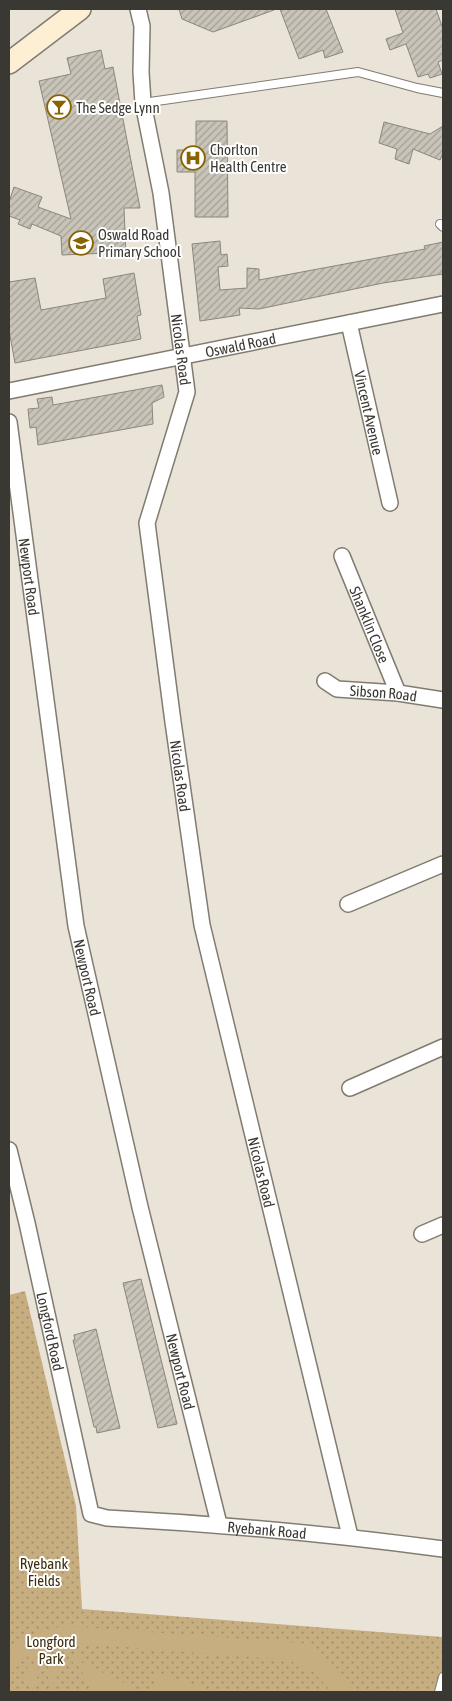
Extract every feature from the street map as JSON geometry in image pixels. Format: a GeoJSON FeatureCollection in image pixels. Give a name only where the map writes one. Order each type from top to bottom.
{"type":"FeatureCollection","features":[{"type":"Feature","properties":{"kind":"main road"},"geometry":{"type":"LineString","coordinates":[[9,63],[80,9]]}},
{"type":"Feature","properties":{"kind":"street","name":"Nicolas Road"},"geometry":{"type":"LineString","coordinates":[[138,9],[142,26],[141,72],[143,103],[162,193],[187,392],[147,523],[200,916],[350,1536]]}},
{"type":"Feature","properties":{"kind":"street","name":"Oswald Road"},"geometry":{"type":"LineString","coordinates":[[9,391],[443,304]]}},
{"type":"Feature","properties":{"kind":"street","name":"Vincent Avenue"},"geometry":{"type":"LineString","coordinates":[[349,323],[390,503]]}},
{"type":"Feature","properties":{"kind":"street","name":"Newport Road"},"geometry":{"type":"LineString","coordinates":[[9,422],[76,926],[140,1207],[219,1524]]}},
{"type":"Feature","properties":{"kind":"street","name":"Shanklin Close"},"geometry":{"type":"LineString","coordinates":[[342,556],[398,693]]}},
{"type":"Feature","properties":{"kind":"street","name":"Sibson Road"},"geometry":{"type":"LineString","coordinates":[[326,681],[337,689],[398,693],[443,700]]}},
{"type":"Feature","properties":{"kind":"street"},"geometry":{"type":"LineString","coordinates":[[348,904],[443,864]]}},
{"type":"Feature","properties":{"kind":"street"},"geometry":{"type":"LineString","coordinates":[[350,1088],[443,1048]]}},
{"type":"Feature","properties":{"kind":"street","name":"Longford Road"},"geometry":{"type":"LineString","coordinates":[[9,1150],[27,1223],[91,1514]]}},
{"type":"Feature","properties":{"kind":"street"},"geometry":{"type":"LineString","coordinates":[[422,1234],[443,1225]]}},
{"type":"Feature","properties":{"kind":"street","name":"Ryebank Road"},"geometry":{"type":"LineString","coordinates":[[91,1514],[107,1518],[219,1524],[350,1536],[443,1549]]}},
{"type":"Feature","properties":{"kind":"lane"},"geometry":{"type":"LineString","coordinates":[[143,103],[358,72],[417,88],[443,92]]}},
{"type":"Feature","properties":{"kind":"lane"},"geometry":{"type":"LineString","coordinates":[[439,1692],[443,1677]]}},
{"type":"Feature","properties":{"kind":"green space","name":"Longford Park"},"geometry":{"type":"Polygon","coordinates":[[[25,1291],[76,1506],[82,1609],[443,1637],[443,1692],[9,1692],[9,1295],[25,1291]]]}},
{"type":"Feature","properties":{"kind":"green space"},"geometry":{"type":"Polygon","coordinates":[[[67,1626],[316,1644],[316,1654],[338,1671],[352,1692],[332,1692],[312,1671],[288,1660],[77,1643],[47,1647],[38,1651],[22,1662],[9,1677],[9,1651],[22,1641],[36,1634],[67,1626]]]}},
{"type":"Feature","properties":{"kind":"green space"},"geometry":{"type":"Polygon","coordinates":[[[75,1654],[81,1659],[79,1661],[143,1692],[93,1692],[77,1663],[75,1665],[70,1659],[75,1654]]]}},
{"type":"Feature","properties":{"kind":"green space"},"geometry":{"type":"Polygon","coordinates":[[[49,1657],[59,1658],[57,1679],[54,1679],[53,1692],[50,1692],[51,1679],[48,1679],[49,1657]]]}},
{"type":"Feature","properties":{"kind":"green space"},"geometry":{"type":"Polygon","coordinates":[[[28,1665],[38,1666],[37,1684],[33,1684],[32,1692],[30,1692],[30,1683],[26,1683],[28,1665]]]}},
{"type":"Feature","properties":{"kind":"green space"},"geometry":{"type":"Polygon","coordinates":[[[157,1672],[214,1692],[152,1692],[157,1672]]]}},
{"type":"Feature","properties":{"kind":"building"},"geometry":{"type":"Polygon","coordinates":[[[179,9],[274,10],[213,32],[182,19],[179,9]]]}},
{"type":"Feature","properties":{"kind":"building"},"geometry":{"type":"Polygon","coordinates":[[[280,9],[326,9],[343,52],[325,58],[323,50],[299,59],[280,9]]]}},
{"type":"Feature","properties":{"kind":"building"},"geometry":{"type":"Polygon","coordinates":[[[395,9],[436,9],[443,29],[443,60],[438,62],[442,74],[430,78],[428,74],[418,77],[406,44],[390,50],[386,39],[403,33],[395,9]]]}},
{"type":"Feature","properties":{"kind":"building"},"geometry":{"type":"Polygon","coordinates":[[[101,50],[105,69],[113,67],[140,208],[124,208],[126,256],[109,257],[108,253],[62,255],[61,236],[32,224],[30,229],[18,224],[20,220],[9,216],[9,202],[14,187],[42,197],[38,207],[71,219],[39,81],[71,74],[67,58],[101,50]]]}},
{"type":"Feature","properties":{"kind":"building"},"geometry":{"type":"Polygon","coordinates":[[[196,121],[227,121],[228,217],[195,217],[195,172],[177,172],[177,150],[196,150],[196,121]]]}},
{"type":"Feature","properties":{"kind":"building"},"geometry":{"type":"Polygon","coordinates":[[[384,122],[430,134],[443,126],[443,153],[440,160],[413,149],[409,164],[395,159],[397,149],[379,143],[384,122]]]}},
{"type":"Feature","properties":{"kind":"building"},"geometry":{"type":"Polygon","coordinates":[[[220,241],[221,255],[227,254],[228,266],[218,267],[220,290],[247,288],[247,268],[259,269],[259,280],[425,249],[424,246],[443,242],[443,274],[383,283],[259,309],[239,308],[240,315],[200,321],[192,244],[220,241]]]}},
{"type":"Feature","properties":{"kind":"building"},"geometry":{"type":"Polygon","coordinates":[[[134,273],[141,315],[137,316],[141,339],[15,363],[9,330],[9,282],[35,278],[41,310],[106,298],[103,279],[134,273]]]}},
{"type":"Feature","properties":{"kind":"building"},"geometry":{"type":"Polygon","coordinates":[[[162,385],[164,397],[152,403],[153,424],[38,445],[36,427],[30,428],[28,409],[39,408],[37,399],[52,397],[53,405],[162,385]]]}},
{"type":"Feature","properties":{"kind":"building"},"geometry":{"type":"Polygon","coordinates":[[[141,1279],[177,1424],[158,1428],[123,1283],[141,1279]]]}},
{"type":"Feature","properties":{"kind":"building"},"geometry":{"type":"Polygon","coordinates":[[[96,1329],[120,1428],[97,1433],[73,1340],[75,1340],[74,1335],[96,1329]]]}},
{"type":"Feature","properties":{"kind":"place","name":"The Sedge Lynn"},"geometry":{"type":"Point","coordinates":[59,107]}},
{"type":"Feature","properties":{"kind":"place","name":"Chorlton Health Centre"},"geometry":{"type":"Point","coordinates":[193,158]}},
{"type":"Feature","properties":{"kind":"place","name":"Oswald Road Primary School"},"geometry":{"type":"Point","coordinates":[81,243]}},
{"type":"Feature","properties":{"kind":"park label","name":"Ryebank Fields"},"geometry":{"type":"Point","coordinates":[44,1572]}}]}
